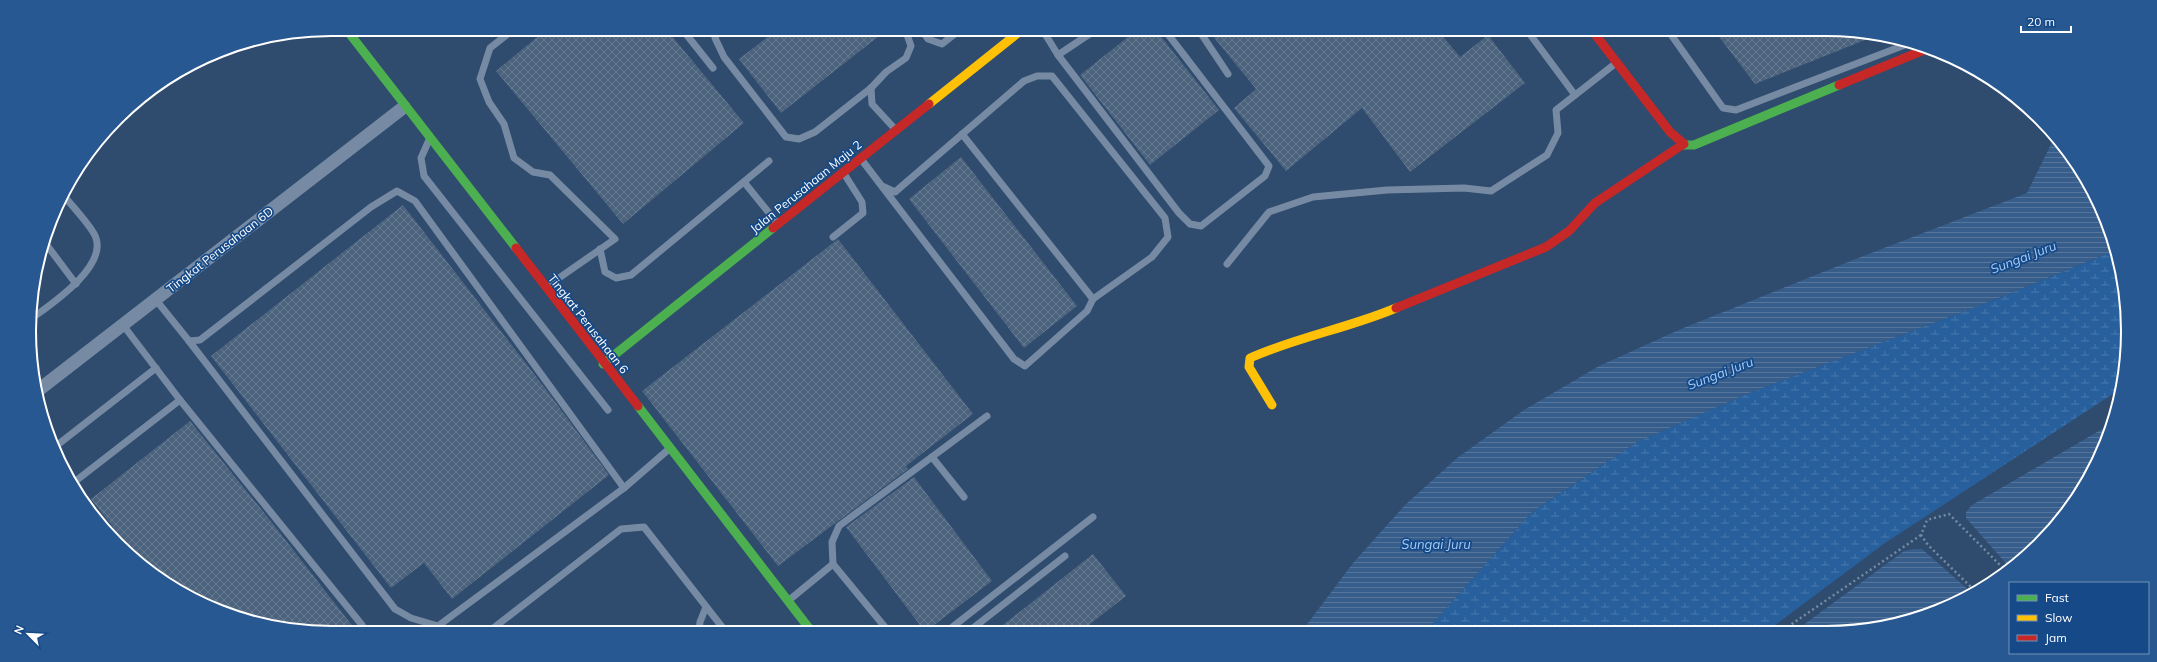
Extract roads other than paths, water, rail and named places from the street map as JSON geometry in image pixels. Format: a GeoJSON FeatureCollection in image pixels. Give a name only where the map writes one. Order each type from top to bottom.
{"type":"FeatureCollection","features":[{"type":"Feature","properties":{"kind":"street","name":"Tingkat Perusahaan 6"},"geometry":{"type":"LineString","coordinates":[[351,36],[404,107],[807,626]]}},
{"type":"Feature","properties":{"kind":"street","name":"Jalan Perusahaan Maju 2"},"geometry":{"type":"LineString","coordinates":[[603,364],[1014,36]]}},
{"type":"Feature","properties":{"kind":"street"},"geometry":{"type":"LineString","coordinates":[[1596,36],[1670,132],[1684,144],[1694,145],[1920,52]]}},
{"type":"Feature","properties":{"kind":"street","name":"Tingkat Perusahaan 6D"},"geometry":{"type":"LineString","coordinates":[[42,388],[404,107]]}},
{"type":"Feature","properties":{"kind":"street"},"geometry":{"type":"LineString","coordinates":[[1272,405],[1249,367],[1250,358],[1268,350],[1373,318],[1546,247],[1569,231],[1596,203],[1684,144]]}},
{"type":"Feature","properties":{"kind":"lane"},"geometry":{"type":"LineString","coordinates":[[505,36],[490,48],[480,79],[489,102],[504,124],[514,158],[533,172],[550,175],[615,239],[544,288]]}},
{"type":"Feature","properties":{"kind":"lane"},"geometry":{"type":"LineString","coordinates":[[688,36],[713,68]]}},
{"type":"Feature","properties":{"kind":"lane"},"geometry":{"type":"LineString","coordinates":[[716,36],[715,38],[724,56],[786,137],[799,139],[815,132],[871,88],[886,72],[906,58],[911,46],[907,36]]}},
{"type":"Feature","properties":{"kind":"lane"},"geometry":{"type":"LineString","coordinates":[[926,36],[928,39],[942,44],[952,36]]}},
{"type":"Feature","properties":{"kind":"lane"},"geometry":{"type":"LineString","coordinates":[[1046,36],[1058,55],[1179,213],[1190,224],[1201,226],[1265,176],[1270,166],[1169,36]]}},
{"type":"Feature","properties":{"kind":"lane"},"geometry":{"type":"LineString","coordinates":[[1058,55],[1086,36]]}},
{"type":"Feature","properties":{"kind":"lane"},"geometry":{"type":"LineString","coordinates":[[1203,36],[1228,74]]}},
{"type":"Feature","properties":{"kind":"lane"},"geometry":{"type":"LineString","coordinates":[[1530,36],[1575,96]]}},
{"type":"Feature","properties":{"kind":"lane"},"geometry":{"type":"LineString","coordinates":[[1672,36],[1723,108],[1736,110],[1901,46]]}},
{"type":"Feature","properties":{"kind":"lane"},"geometry":{"type":"LineString","coordinates":[[1227,264],[1269,212],[1313,198],[1394,190],[1464,188],[1491,191],[1547,155],[1558,133],[1556,110],[1616,62]]}},
{"type":"Feature","properties":{"kind":"lane"},"geometry":{"type":"LineString","coordinates":[[860,158],[1014,359],[1025,366],[1087,311],[1093,299],[1152,257],[1168,237],[1165,218],[1052,76],[1037,76],[1024,81],[895,192],[882,186]]}},
{"type":"Feature","properties":{"kind":"lane"},"geometry":{"type":"LineString","coordinates":[[871,88],[872,104],[896,130]]}},
{"type":"Feature","properties":{"kind":"lane"},"geometry":{"type":"LineString","coordinates":[[962,134],[1093,299]]}},
{"type":"Feature","properties":{"kind":"lane"},"geometry":{"type":"LineString","coordinates":[[429,139],[421,158],[424,176],[608,410]]}},
{"type":"Feature","properties":{"kind":"lane"},"geometry":{"type":"LineString","coordinates":[[600,249],[605,272],[616,278],[631,275],[769,161]]}},
{"type":"Feature","properties":{"kind":"lane"},"geometry":{"type":"LineString","coordinates":[[833,237],[863,213],[862,202],[843,172]]}},
{"type":"Feature","properties":{"kind":"lane"},"geometry":{"type":"LineString","coordinates":[[744,182],[778,224]]}},
{"type":"Feature","properties":{"kind":"lane"},"geometry":{"type":"LineString","coordinates":[[189,341],[200,340],[371,207],[397,191],[415,201],[624,488]]}},
{"type":"Feature","properties":{"kind":"lane"},"geometry":{"type":"LineString","coordinates":[[37,314],[76,284],[97,253],[96,237],[67,200]]}},
{"type":"Feature","properties":{"kind":"lane"},"geometry":{"type":"LineString","coordinates":[[48,247],[76,284]]}},
{"type":"Feature","properties":{"kind":"lane"},"geometry":{"type":"LineString","coordinates":[[156,300],[395,609],[411,618],[438,626],[624,488],[670,449]]}},
{"type":"Feature","properties":{"kind":"lane"},"geometry":{"type":"LineString","coordinates":[[123,325],[180,400],[362,626]]}},
{"type":"Feature","properties":{"kind":"lane"},"geometry":{"type":"LineString","coordinates":[[58,444],[156,368]]}},
{"type":"Feature","properties":{"kind":"lane"},"geometry":{"type":"LineString","coordinates":[[77,480],[180,400]]}},
{"type":"Feature","properties":{"kind":"lane"},"geometry":{"type":"LineString","coordinates":[[884,626],[833,564],[832,542],[839,526],[987,416]]}},
{"type":"Feature","properties":{"kind":"lane"},"geometry":{"type":"LineString","coordinates":[[932,457],[964,497]]}},
{"type":"Feature","properties":{"kind":"lane"},"geometry":{"type":"LineString","coordinates":[[954,626],[1094,517]]}},
{"type":"Feature","properties":{"kind":"lane"},"geometry":{"type":"LineString","coordinates":[[496,626],[621,529],[644,528],[721,626]]}},
{"type":"Feature","properties":{"kind":"lane"},"geometry":{"type":"LineString","coordinates":[[976,626],[1065,556]]}},
{"type":"Feature","properties":{"kind":"lane"},"geometry":{"type":"LineString","coordinates":[[788,601],[833,564]]}},
{"type":"Feature","properties":{"kind":"lane"},"geometry":{"type":"LineString","coordinates":[[700,626],[706,607]]}},
{"type":"Feature","properties":{"kind":"water","name":"Sungai Juru"},"geometry":{"type":"Polygon","coordinates":[[[2052,141],[2071,167],[2091,201],[2099,218],[2110,252],[1991,301],[1749,393],[1637,442],[1532,512],[1430,626],[1306,626],[1353,563],[1405,505],[1457,458],[1524,410],[1599,366],[1681,329],[1853,260],[2027,193],[2052,141]]]}},
{"type":"Feature","properties":{"kind":"water"},"geometry":{"type":"Polygon","coordinates":[[[2104,428],[2091,461],[2060,511],[2035,540],[2007,564],[1966,518],[1966,512],[1972,505],[2104,428]]]}},
{"type":"Feature","properties":{"kind":"water"},"geometry":{"type":"Polygon","coordinates":[[[1922,549],[1968,589],[1939,604],[1884,620],[1845,625],[1802,626],[1904,551],[1922,549]]]}}]}
